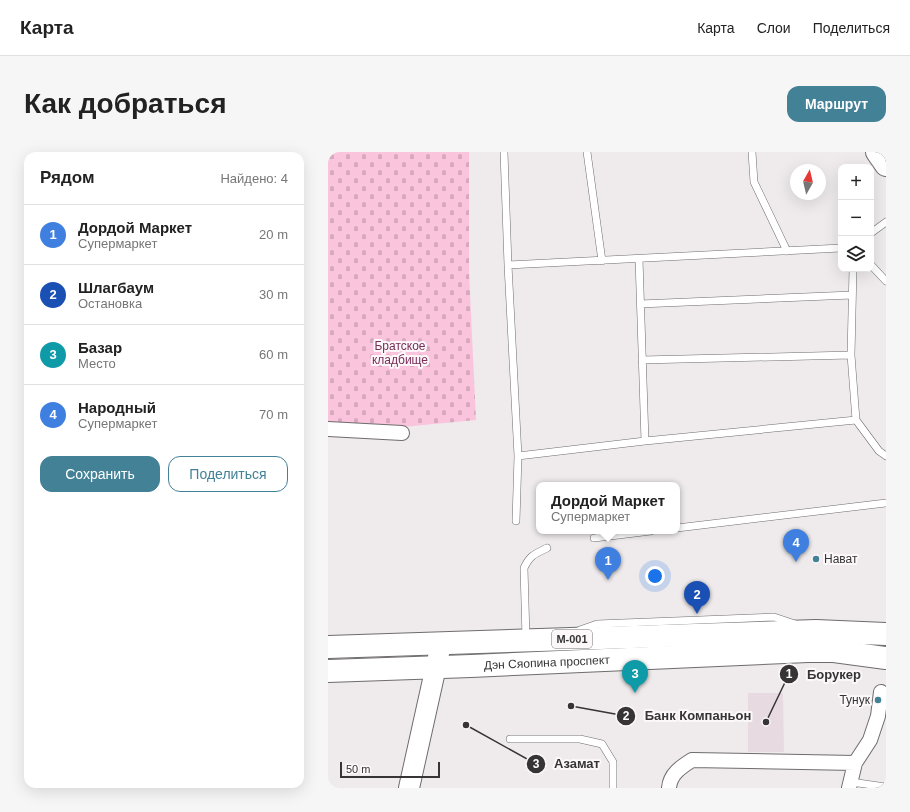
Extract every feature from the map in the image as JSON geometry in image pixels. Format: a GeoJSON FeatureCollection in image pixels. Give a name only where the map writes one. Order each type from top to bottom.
{"type":"FeatureCollection","features":[{"type":"Feature","properties":{"kind":"main road"},"geometry":{"type":"LineString","coordinates":[[877,152],[886,166]]}},
{"type":"Feature","properties":{"kind":"main road"},"geometry":{"type":"LineString","coordinates":[[816,630],[886,620]]}},
{"type":"Feature","properties":{"kind":"main road","name":"Дэн Сяопина проспект"},"geometry":{"type":"LineString","coordinates":[[328,647],[816,630],[886,634]]}},
{"type":"Feature","properties":{"kind":"main road"},"geometry":{"type":"LineString","coordinates":[[409,788],[441,644]]}},
{"type":"Feature","properties":{"kind":"main road","name":"Дэн Сяопина проспект"},"geometry":{"type":"LineString","coordinates":[[328,671],[808,651],[834,651],[886,658]]}},
{"type":"Feature","properties":{"kind":"street"},"geometry":{"type":"LineString","coordinates":[[328,429],[402,433]]}},
{"type":"Feature","properties":{"kind":"street"},"geometry":{"type":"LineString","coordinates":[[850,785],[855,763],[870,740],[878,716],[881,692]]}},
{"type":"Feature","properties":{"kind":"street"},"geometry":{"type":"LineString","coordinates":[[669,788],[670,780],[678,769],[692,760],[855,763]]}},
{"type":"Feature","properties":{"kind":"lane"},"geometry":{"type":"LineString","coordinates":[[504,152],[508,266],[518,456],[516,521]]}},
{"type":"Feature","properties":{"kind":"lane"},"geometry":{"type":"LineString","coordinates":[[587,152],[602,261]]}},
{"type":"Feature","properties":{"kind":"lane"},"geometry":{"type":"LineString","coordinates":[[752,152],[754,182],[787,251]]}},
{"type":"Feature","properties":{"kind":"lane"},"geometry":{"type":"LineString","coordinates":[[874,231],[886,222]]}},
{"type":"Feature","properties":{"kind":"lane"},"geometry":{"type":"LineString","coordinates":[[508,266],[838,248]]}},
{"type":"Feature","properties":{"kind":"lane"},"geometry":{"type":"LineString","coordinates":[[639,259],[645,441]]}},
{"type":"Feature","properties":{"kind":"lane"},"geometry":{"type":"LineString","coordinates":[[874,269],[886,280]]}},
{"type":"Feature","properties":{"kind":"lane"},"geometry":{"type":"LineString","coordinates":[[853,272],[852,356],[856,420],[879,451],[886,456]]}},
{"type":"Feature","properties":{"kind":"lane"},"geometry":{"type":"LineString","coordinates":[[640,304],[852,295]]}},
{"type":"Feature","properties":{"kind":"lane"},"geometry":{"type":"LineString","coordinates":[[642,360],[852,356]]}},
{"type":"Feature","properties":{"kind":"lane"},"geometry":{"type":"LineString","coordinates":[[518,456],[645,441],[856,420]]}},
{"type":"Feature","properties":{"kind":"lane"},"geometry":{"type":"LineString","coordinates":[[680,528],[886,503]]}},
{"type":"Feature","properties":{"kind":"lane"},"geometry":{"type":"LineString","coordinates":[[594,538],[627,534]]}},
{"type":"Feature","properties":{"kind":"lane"},"geometry":{"type":"LineString","coordinates":[[526,640],[524,568],[528,559],[534,554],[548,548]]}},
{"type":"Feature","properties":{"kind":"lane"},"geometry":{"type":"LineString","coordinates":[[510,739],[580,739],[602,744],[613,762],[613,788]]}},
{"type":"Feature","properties":{"kind":"lane"},"geometry":{"type":"LineString","coordinates":[[850,785],[886,787]]}},
{"type":"Feature","properties":{"kind":"shaded area"},"geometry":{"type":"Polygon","coordinates":[[[748,693],[783,693],[784,752],[748,752],[748,693]]]}},
{"type":"Feature","properties":{"kind":"green space","name":"Братское кладбище"},"geometry":{"type":"Polygon","coordinates":[[[328,152],[469,152],[469,272],[476,420],[392,428],[328,422],[328,152]]]}},
{"type":"Feature","properties":{"kind":"place","name":"Нават"},"geometry":{"type":"Point","coordinates":[816,559]}},
{"type":"Feature","properties":{"kind":"place","name":"Народный"},"geometry":{"type":"Point","coordinates":[796,562]}},
{"type":"Feature","properties":{"kind":"place","name":"Дордой Маркет"},"geometry":{"type":"Point","coordinates":[608,580]}},
{"type":"Feature","properties":{"kind":"place","name":"Шлагбаум"},"geometry":{"type":"Point","coordinates":[697,614]}},
{"type":"Feature","properties":{"kind":"place","name":"Базар"},"geometry":{"type":"Point","coordinates":[635,693]}},
{"type":"Feature","properties":{"kind":"place","name":"Тунук"},"geometry":{"type":"Point","coordinates":[878,700]}},
{"type":"Feature","properties":{"kind":"place","name":"Банк Компаньон"},"geometry":{"type":"Point","coordinates":[571,706]}},
{"type":"Feature","properties":{"kind":"place","name":"Борукер"},"geometry":{"type":"Point","coordinates":[766,722]}},
{"type":"Feature","properties":{"kind":"place","name":"Азамат"},"geometry":{"type":"Point","coordinates":[466,725]}}]}
